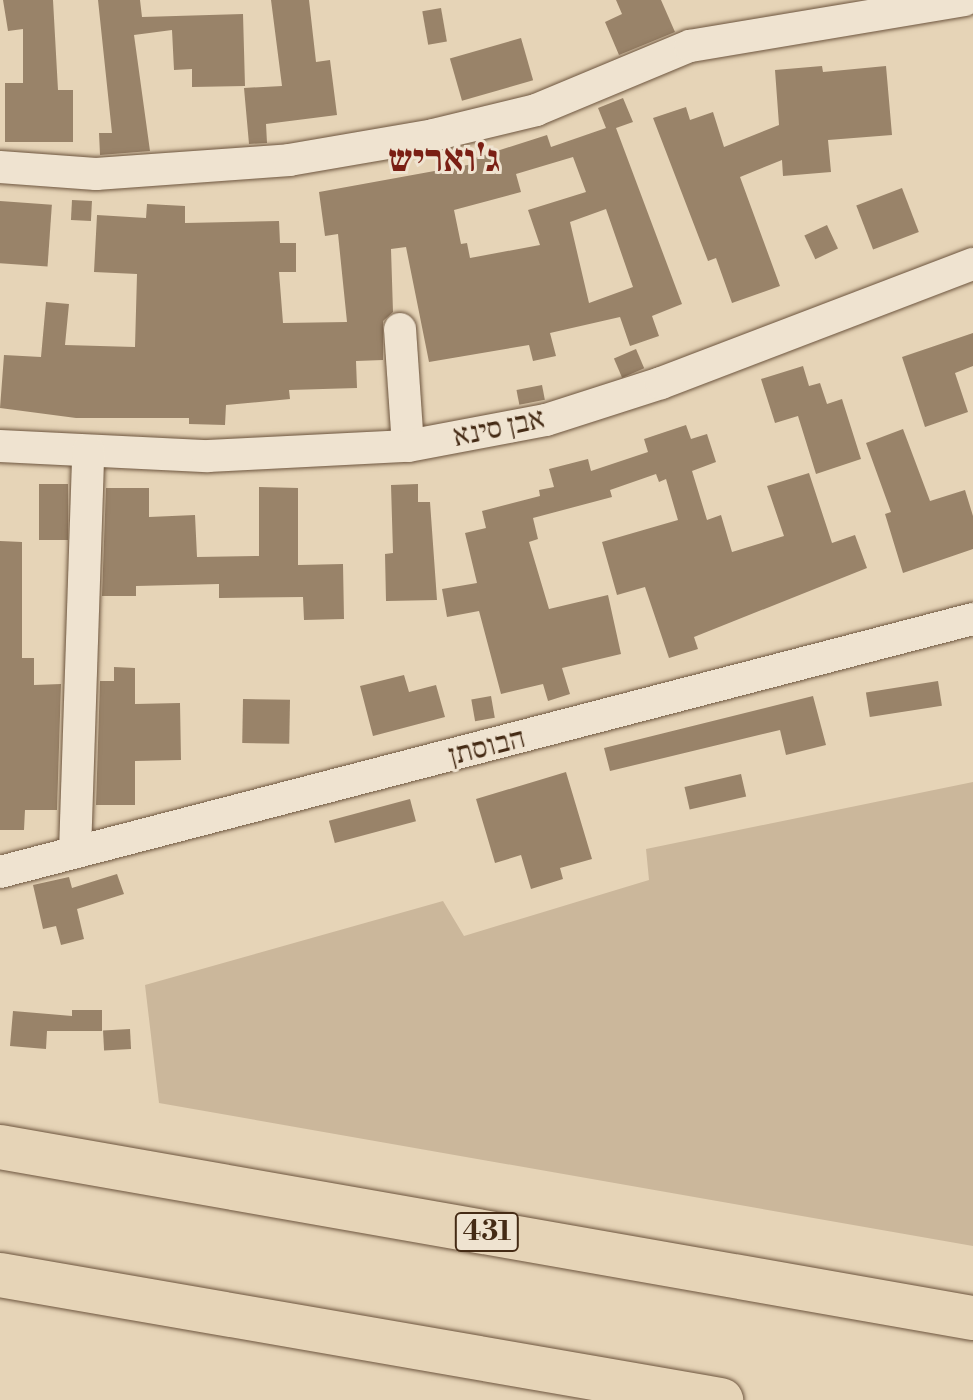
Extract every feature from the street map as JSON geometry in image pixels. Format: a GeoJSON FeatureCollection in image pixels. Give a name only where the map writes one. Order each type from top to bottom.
{"type":"FeatureCollection","features":[{"type":"Feature","properties":{"kind":"highway","name":"431"},"geometry":{"type":"LineString","coordinates":[[0,1145],[973,1318]]}},
{"type":"Feature","properties":{"kind":"highway"},"geometry":{"type":"LineString","coordinates":[[0,1275],[721,1400]]}},
{"type":"Feature","properties":{"kind":"street"},"geometry":{"type":"LineString","coordinates":[[0,167],[96,174],[289,160],[419,138],[536,110],[690,46],[738,34],[964,0]]}},
{"type":"Feature","properties":{"kind":"street","name":"אבן סינא"},"geometry":{"type":"LineString","coordinates":[[0,446],[208,456],[408,446],[575,410],[973,264]]}},
{"type":"Feature","properties":{"kind":"street"},"geometry":{"type":"LineString","coordinates":[[400,329],[408,446]]}},
{"type":"Feature","properties":{"kind":"street"},"geometry":{"type":"LineString","coordinates":[[75,852],[88,451]]}},
{"type":"Feature","properties":{"kind":"street","name":"הבוסתן"},"geometry":{"type":"LineString","coordinates":[[0,872],[973,619]]}},
{"type":"Feature","properties":{"kind":"shaded area"},"geometry":{"type":"Polygon","coordinates":[[[973,782],[973,1246],[159,1103],[145,985],[443,901],[464,936],[649,880],[646,849],[973,782]]]}},
{"type":"Feature","properties":{"kind":"building"},"geometry":{"type":"Polygon","coordinates":[[[3,0],[53,0],[58,90],[73,90],[73,142],[5,142],[5,83],[23,83],[23,29],[8,31],[3,0]]]}},
{"type":"Feature","properties":{"kind":"building"},"geometry":{"type":"Polygon","coordinates":[[[98,0],[140,0],[142,17],[243,14],[245,86],[192,87],[192,69],[174,70],[172,30],[134,35],[150,151],[100,155],[99,133],[112,133],[98,0]]]}},
{"type":"Feature","properties":{"kind":"building"},"geometry":{"type":"Polygon","coordinates":[[[271,0],[309,0],[316,62],[330,60],[337,115],[266,124],[267,143],[249,144],[244,88],[282,86],[271,0]]]}},
{"type":"Feature","properties":{"kind":"building"},"geometry":{"type":"Polygon","coordinates":[[[616,0],[661,0],[675,32],[619,55],[605,22],[622,14],[616,0]]]}},
{"type":"Feature","properties":{"kind":"building"},"geometry":{"type":"Polygon","coordinates":[[[441,8],[447,41],[428,45],[422,11],[441,8]]]}},
{"type":"Feature","properties":{"kind":"building"},"geometry":{"type":"Polygon","coordinates":[[[521,38],[533,80],[462,101],[450,58],[521,38]]]}},
{"type":"Feature","properties":{"kind":"building"},"geometry":{"type":"Polygon","coordinates":[[[822,66],[823,72],[886,66],[892,135],[828,140],[831,172],[783,176],[782,160],[740,177],[780,286],[732,303],[716,258],[708,261],[653,118],[686,107],[690,120],[713,112],[724,147],[779,125],[775,70],[822,66]]]}},
{"type":"Feature","properties":{"kind":"building"},"geometry":{"type":"Polygon","coordinates":[[[623,98],[633,122],[616,128],[682,304],[652,316],[659,336],[630,346],[620,317],[550,333],[556,356],[533,361],[529,345],[429,362],[406,247],[391,249],[393,312],[383,321],[383,360],[356,361],[357,388],[289,390],[290,399],[226,405],[225,425],[189,424],[189,418],[76,418],[0,408],[4,355],[41,357],[46,302],[69,304],[65,345],[135,347],[137,274],[94,272],[97,215],[146,218],[147,204],[185,206],[185,223],[279,221],[280,243],[296,243],[296,272],[279,272],[283,323],[347,322],[338,234],[325,236],[319,192],[473,164],[472,159],[547,135],[551,147],[606,128],[598,108],[623,98]],[[573,157],[516,174],[521,192],[454,210],[461,244],[467,243],[470,258],[540,245],[528,210],[586,192],[573,157]],[[606,209],[570,222],[589,303],[633,287],[606,209]]]}},
{"type":"Feature","properties":{"kind":"building"},"geometry":{"type":"Polygon","coordinates":[[[902,188],[919,232],[873,249],[856,206],[902,188]]]}},
{"type":"Feature","properties":{"kind":"building"},"geometry":{"type":"Polygon","coordinates":[[[72,200],[92,201],[91,221],[71,220],[72,200]]]}},
{"type":"Feature","properties":{"kind":"building"},"geometry":{"type":"Polygon","coordinates":[[[0,201],[52,205],[48,266],[0,263],[0,201]]]}},
{"type":"Feature","properties":{"kind":"building"},"geometry":{"type":"Polygon","coordinates":[[[827,225],[838,249],[815,259],[804,236],[827,225]]]}},
{"type":"Feature","properties":{"kind":"building"},"geometry":{"type":"Polygon","coordinates":[[[973,333],[973,366],[955,373],[968,412],[925,427],[902,357],[973,333]]]}},
{"type":"Feature","properties":{"kind":"building"},"geometry":{"type":"Polygon","coordinates":[[[636,349],[644,368],[622,378],[614,358],[636,349]]]}},
{"type":"Feature","properties":{"kind":"building"},"geometry":{"type":"Polygon","coordinates":[[[803,366],[809,386],[820,383],[827,404],[842,399],[861,459],[816,474],[798,416],[775,423],[761,379],[803,366]]]}},
{"type":"Feature","properties":{"kind":"building"},"geometry":{"type":"Polygon","coordinates":[[[542,385],[545,400],[519,405],[516,390],[542,385]]]}},
{"type":"Feature","properties":{"kind":"building"},"geometry":{"type":"Polygon","coordinates":[[[686,425],[691,439],[707,434],[716,462],[692,471],[707,520],[721,515],[732,552],[784,536],[767,486],[809,473],[832,543],[855,535],[867,568],[694,637],[698,649],[669,658],[645,587],[617,595],[602,542],[678,520],[666,479],[659,482],[656,474],[610,490],[612,497],[533,518],[538,539],[529,542],[549,609],[608,595],[621,654],[562,668],[570,694],[548,701],[543,684],[501,694],[479,611],[447,617],[442,589],[477,583],[465,533],[486,528],[482,511],[540,496],[539,490],[554,487],[549,469],[588,459],[591,471],[648,452],[644,439],[686,425]]]}},
{"type":"Feature","properties":{"kind":"building"},"geometry":{"type":"Polygon","coordinates":[[[903,429],[930,501],[965,490],[973,516],[973,549],[903,573],[885,514],[891,512],[866,443],[903,429]]]}},
{"type":"Feature","properties":{"kind":"building"},"geometry":{"type":"Polygon","coordinates":[[[39,484],[68,484],[68,540],[39,540],[39,484]]]}},
{"type":"Feature","properties":{"kind":"building"},"geometry":{"type":"Polygon","coordinates":[[[418,484],[418,502],[430,502],[437,600],[386,601],[385,554],[393,553],[391,485],[418,484]]]}},
{"type":"Feature","properties":{"kind":"building"},"geometry":{"type":"Polygon","coordinates":[[[259,487],[298,488],[298,565],[343,564],[344,619],[304,620],[303,597],[219,598],[219,584],[136,586],[136,596],[102,596],[106,488],[149,488],[149,517],[195,515],[197,557],[259,556],[259,487]]]}},
{"type":"Feature","properties":{"kind":"building"},"geometry":{"type":"Polygon","coordinates":[[[0,541],[22,542],[22,658],[34,658],[34,685],[61,684],[57,810],[25,810],[24,830],[0,830],[0,541]]]}},
{"type":"Feature","properties":{"kind":"building"},"geometry":{"type":"Polygon","coordinates":[[[114,667],[135,668],[135,704],[180,703],[181,760],[135,761],[135,805],[96,805],[100,681],[114,681],[114,667]]]}},
{"type":"Feature","properties":{"kind":"building"},"geometry":{"type":"Polygon","coordinates":[[[404,675],[409,692],[436,685],[445,717],[373,736],[360,686],[404,675]]]}},
{"type":"Feature","properties":{"kind":"building"},"geometry":{"type":"Polygon","coordinates":[[[938,681],[942,706],[870,717],[866,692],[938,681]]]}},
{"type":"Feature","properties":{"kind":"building"},"geometry":{"type":"Polygon","coordinates":[[[491,696],[495,718],[475,721],[471,699],[491,696]]]}},
{"type":"Feature","properties":{"kind":"building"},"geometry":{"type":"Polygon","coordinates":[[[813,696],[826,745],[786,755],[780,730],[610,771],[604,748],[813,696]]]}},
{"type":"Feature","properties":{"kind":"building"},"geometry":{"type":"Polygon","coordinates":[[[243,699],[290,700],[289,744],[242,743],[243,699]]]}},
{"type":"Feature","properties":{"kind":"building"},"geometry":{"type":"Polygon","coordinates":[[[566,772],[592,859],[560,868],[563,879],[531,889],[521,855],[495,863],[476,799],[566,772]]]}},
{"type":"Feature","properties":{"kind":"building"},"geometry":{"type":"Polygon","coordinates":[[[741,774],[746,796],[690,809],[684,787],[741,774]]]}},
{"type":"Feature","properties":{"kind":"building"},"geometry":{"type":"Polygon","coordinates":[[[410,799],[416,821],[335,843],[329,821],[410,799]]]}},
{"type":"Feature","properties":{"kind":"building"},"geometry":{"type":"Polygon","coordinates":[[[117,874],[124,894],[77,909],[84,939],[61,945],[56,926],[43,929],[33,885],[69,877],[72,888],[117,874]]]}},
{"type":"Feature","properties":{"kind":"building"},"geometry":{"type":"Polygon","coordinates":[[[72,1010],[102,1010],[102,1031],[47,1031],[46,1049],[10,1046],[13,1011],[72,1016],[72,1010]]]}},
{"type":"Feature","properties":{"kind":"building"},"geometry":{"type":"Polygon","coordinates":[[[130,1029],[131,1049],[104,1050],[103,1030],[130,1029]]]}},
{"type":"Feature","properties":{"kind":"district","name":"ג'ואריש"},"geometry":{"type":"Point","coordinates":[444,160]}}]}
